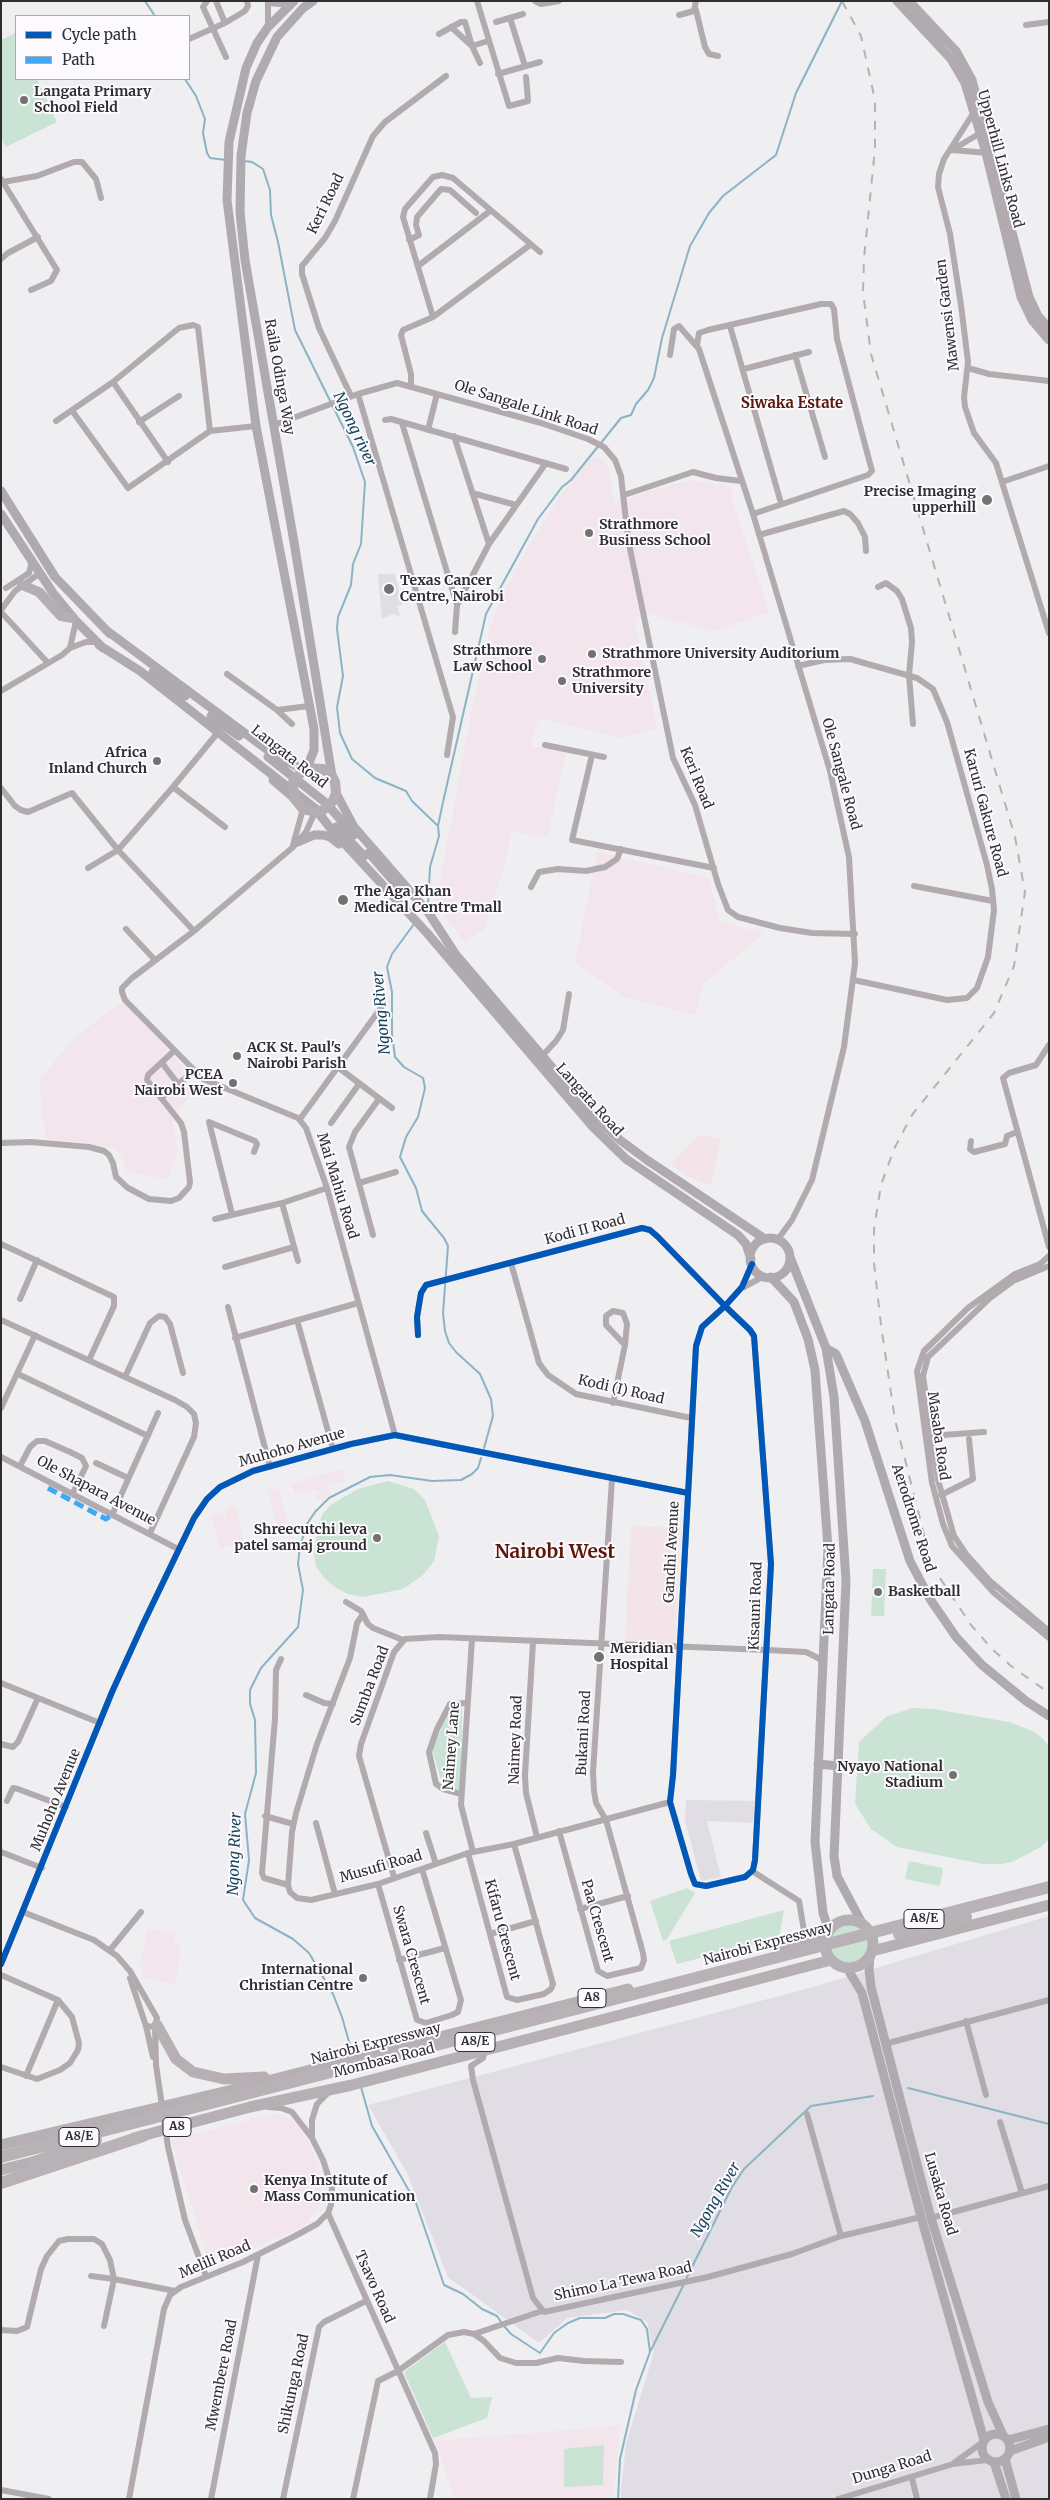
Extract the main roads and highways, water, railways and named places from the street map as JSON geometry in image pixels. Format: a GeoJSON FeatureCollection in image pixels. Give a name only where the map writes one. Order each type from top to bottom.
{"type":"FeatureCollection","features":[{"type":"Feature","properties":{"kind":"highway","name":"A8"},"geometry":{"type":"LineString","coordinates":[[827,1933],[840,1921],[847,1920],[864,1926],[891,1924],[1049,1882]]}},
{"type":"Feature","properties":{"kind":"highway","name":"Nairobi Expressway"},"geometry":{"type":"LineString","coordinates":[[1,2157],[1049,1887]]}},
{"type":"Feature","properties":{"kind":"highway","name":"Nairobi Expressway"},"geometry":{"type":"LineString","coordinates":[[1,2164],[1049,1896]]}},
{"type":"Feature","properties":{"kind":"highway"},"geometry":{"type":"LineString","coordinates":[[827,1933],[825,1948],[831,1960],[847,1968],[860,1966],[871,1954],[1049,1905]]}},
{"type":"Feature","properties":{"kind":"highway"},"geometry":{"type":"LineString","coordinates":[[864,1926],[873,1940],[871,1954]]}},
{"type":"Feature","properties":{"kind":"highway","name":"Mombasa Road"},"geometry":{"type":"LineString","coordinates":[[1,2145],[274,2080],[806,1943],[827,1933]]}},
{"type":"Feature","properties":{"kind":"highway","name":"Mombasa Road"},"geometry":{"type":"LineString","coordinates":[[1,2170],[115,2141],[143,2136],[250,2107],[358,2083],[831,1960]]}},
{"type":"Feature","properties":{"kind":"highway"},"geometry":{"type":"LineString","coordinates":[[151,2023],[176,2059],[194,2072],[224,2079],[262,2077],[274,2080]]}},
{"type":"Feature","properties":{"kind":"highway"},"geometry":{"type":"LineString","coordinates":[[1,2183],[143,2136]]}},
{"type":"Feature","properties":{"kind":"highway"},"geometry":{"type":"LineString","coordinates":[[1,2174],[96,2140]]}},
{"type":"Feature","properties":{"kind":"main road","name":"Raila Odinga Way"},"geometry":{"type":"LineString","coordinates":[[313,1],[285,27],[262,63],[247,113],[241,161],[240,212],[245,260],[332,776]]}},
{"type":"Feature","properties":{"kind":"main road","name":"Raila Odinga Way"},"geometry":{"type":"LineString","coordinates":[[292,3],[268,27],[252,53],[241,83],[228,160],[230,232],[256,426],[314,729],[314,750],[305,769]]}},
{"type":"Feature","properties":{"kind":"main road"},"geometry":{"type":"LineString","coordinates":[[241,314],[254,311]]}},
{"type":"Feature","properties":{"kind":"main road","name":"Langata Road"},"geometry":{"type":"LineString","coordinates":[[1,491],[55,577],[106,630],[170,686],[307,785],[326,803],[427,913]]}},
{"type":"Feature","properties":{"kind":"main road","name":"Langata Road"},"geometry":{"type":"LineString","coordinates":[[1,514],[40,573],[75,619],[97,643],[294,798]]}},
{"type":"Feature","properties":{"kind":"main road"},"geometry":{"type":"LineString","coordinates":[[280,546],[294,542]]}},
{"type":"Feature","properties":{"kind":"main road"},"geometry":{"type":"LineString","coordinates":[[18,588],[39,592],[61,616],[75,619]]}},
{"type":"Feature","properties":{"kind":"main road","name":"Langata Road"},"geometry":{"type":"LineString","coordinates":[[106,630],[273,754],[305,769]]}},
{"type":"Feature","properties":{"kind":"main road","name":"Langata Road"},"geometry":{"type":"LineString","coordinates":[[97,643],[140,671],[305,799],[379,872],[427,933],[521,1045],[610,1144],[659,1182],[738,1234],[746,1244],[751,1262]]}},
{"type":"Feature","properties":{"kind":"main road"},"geometry":{"type":"LineString","coordinates":[[305,769],[323,769],[332,776],[336,793],[328,806],[316,811],[303,809],[294,798],[293,782],[305,769]]}},
{"type":"Feature","properties":{"kind":"main road","name":"Langata Road"},"geometry":{"type":"LineString","coordinates":[[336,793],[354,827],[427,913],[456,955],[590,1112],[620,1140],[765,1238]]}},
{"type":"Feature","properties":{"kind":"main road","name":"Langata Road"},"geometry":{"type":"LineString","coordinates":[[316,811],[427,933]]}},
{"type":"Feature","properties":{"kind":"main road"},"geometry":{"type":"LineString","coordinates":[[295,845],[314,835],[330,837],[362,862]]}},
{"type":"Feature","properties":{"kind":"main road"},"geometry":{"type":"LineString","coordinates":[[765,1238],[778,1239],[787,1246],[790,1257],[787,1269],[783,1273],[767,1277],[751,1262],[754,1246],[765,1238]]}},
{"type":"Feature","properties":{"kind":"main road","name":"Langata Road"},"geometry":{"type":"LineString","coordinates":[[790,1257],[826,1348],[837,1435],[846,1555],[834,1839],[835,1866],[837,1876],[864,1926]]}},
{"type":"Feature","properties":{"kind":"main road","name":"Langata Road"},"geometry":{"type":"LineString","coordinates":[[767,1277],[794,1302],[808,1339],[814,1370],[828,1548],[818,1764],[816,1858],[827,1933]]}},
{"type":"Feature","properties":{"kind":"main road","name":"Aerodrome Road"},"geometry":{"type":"LineString","coordinates":[[826,1348],[836,1354],[866,1421],[910,1561],[930,1599],[956,1637],[982,1665],[1003,1684],[1049,1716]]}},
{"type":"Feature","properties":{"kind":"main road"},"geometry":{"type":"LineString","coordinates":[[818,1764],[838,1766]]}},
{"type":"Feature","properties":{"kind":"main road","name":"Lusaka Road"},"geometry":{"type":"LineString","coordinates":[[871,1954],[870,1982],[884,2044],[931,2218],[988,2402],[1005,2438]]}},
{"type":"Feature","properties":{"kind":"main road","name":"Lusaka Road"},"geometry":{"type":"LineString","coordinates":[[847,1968],[862,1993],[921,2217],[984,2441]]}},
{"type":"Feature","properties":{"kind":"main road"},"geometry":{"type":"LineString","coordinates":[[1006,2499],[991,2461],[982,2452],[984,2441],[994,2434],[1005,2438],[1016,2499]]}},
{"type":"Feature","properties":{"kind":"main road"},"geometry":{"type":"LineString","coordinates":[[991,2461],[1008,2455]]}},
{"type":"Feature","properties":{"kind":"waterway","name":"Ngong river"},"geometry":{"type":"LineString","coordinates":[[145,1],[154,15]]}},
{"type":"Feature","properties":{"kind":"waterway"},"geometry":{"type":"LineString","coordinates":[[428,906],[430,867],[439,836],[438,826],[486,614],[538,519],[562,487],[571,480],[621,418],[631,415],[636,404],[648,390],[654,378],[662,338],[690,246],[709,213],[723,196],[776,155],[796,93],[842,1]]}},
{"type":"Feature","properties":{"kind":"waterway","name":"Ngong river"},"geometry":{"type":"LineString","coordinates":[[186,80],[196,96],[205,119],[203,133],[207,153],[210,158],[226,160]]}},
{"type":"Feature","properties":{"kind":"waterway","name":"Ngong river"},"geometry":{"type":"LineString","coordinates":[[244,161],[252,162],[263,169],[270,190],[271,215],[295,330],[353,447],[365,482],[361,544],[353,564],[351,585],[338,617],[337,629],[343,676],[337,707],[340,733],[352,759],[375,778],[406,791],[412,801],[438,826]]}},
{"type":"Feature","properties":{"kind":"waterway","name":"Ngong River"},"geometry":{"type":"LineString","coordinates":[[414,924],[392,954],[387,967],[392,992],[392,1034],[395,1057],[404,1067],[423,1078],[425,1088],[418,1117],[406,1137],[400,1157],[416,1188],[422,1211],[444,1238],[448,1246],[443,1313],[445,1331],[449,1343],[456,1352],[480,1374],[491,1399],[493,1416],[484,1448]]}},
{"type":"Feature","properties":{"kind":"waterway","name":"Ngong River"},"geometry":{"type":"LineString","coordinates":[[353,2056],[342,2017],[333,1994],[309,1953],[293,1939],[255,1918],[243,1900],[249,1860],[245,1814],[256,1773],[255,1720],[250,1704],[250,1690],[261,1668],[298,1627],[303,1590],[298,1564],[300,1546],[307,1524],[315,1512],[329,1498],[370,1477],[390,1475],[432,1481],[461,1480],[478,1468],[481,1458]]}},
{"type":"Feature","properties":{"kind":"waterway","name":"Ngong River"},"geometry":{"type":"LineString","coordinates":[[361,2087],[372,2126],[416,2203],[444,2285],[463,2294],[482,2309],[497,2316],[501,2322]]}},
{"type":"Feature","properties":{"kind":"waterway","name":"Ngong River"},"geometry":{"type":"LineString","coordinates":[[908,2088],[1049,2124]]}},
{"type":"Feature","properties":{"kind":"waterway","name":"Ngong River"},"geometry":{"type":"LineString","coordinates":[[686,2279],[732,2187],[744,2169],[811,2106],[873,2096]]}},
{"type":"Feature","properties":{"kind":"waterway","name":"Ngong River"},"geometry":{"type":"LineString","coordinates":[[618,2499],[620,2459],[636,2390],[650,2352],[684,2284]]}},
{"type":"Feature","properties":{"kind":"waterway","name":"Ngong River"},"geometry":{"type":"LineString","coordinates":[[504,2326],[511,2334],[540,2353],[554,2333],[568,2323],[580,2318],[605,2318],[614,2314],[623,2314],[641,2320],[647,2329],[650,2352]]}},
{"type":"Feature","properties":{"kind":"railway"},"geometry":{"type":"LineString","coordinates":[[842,1],[861,36],[875,100],[875,149],[864,258],[863,292],[871,354],[1015,837],[1025,892],[1014,966],[994,1013],[912,1115],[894,1149],[881,1185],[874,1229],[874,1263],[881,1325],[895,1420],[932,1566],[971,1625],[993,1650],[1011,1666],[1049,1693]]}},
{"type":"Feature","properties":{"kind":"place","name":"Langata Primary School Field"},"geometry":{"type":"Point","coordinates":[24,100]}},
{"type":"Feature","properties":{"kind":"place","name":"Precise Imaging upperhill"},"geometry":{"type":"Point","coordinates":[987,500]}},
{"type":"Feature","properties":{"kind":"place","name":"Strathmore Business School"},"geometry":{"type":"Point","coordinates":[589,533]}},
{"type":"Feature","properties":{"kind":"place","name":"Texas Cancer Centre, Nairobi"},"geometry":{"type":"Point","coordinates":[389,589]}},
{"type":"Feature","properties":{"kind":"place","name":"Strathmore University Auditorium"},"geometry":{"type":"Point","coordinates":[592,654]}},
{"type":"Feature","properties":{"kind":"place","name":"Strathmore Law School"},"geometry":{"type":"Point","coordinates":[542,659]}},
{"type":"Feature","properties":{"kind":"place","name":"Strathmore University"},"geometry":{"type":"Point","coordinates":[562,681]}},
{"type":"Feature","properties":{"kind":"place","name":"Africa Inland Church"},"geometry":{"type":"Point","coordinates":[157,761]}},
{"type":"Feature","properties":{"kind":"place","name":"The Aga Khan Medical Centre Tmall"},"geometry":{"type":"Point","coordinates":[343,900]}},
{"type":"Feature","properties":{"kind":"place","name":"ACK St. Paul's Nairobi Parish"},"geometry":{"type":"Point","coordinates":[237,1056]}},
{"type":"Feature","properties":{"kind":"place","name":"PCEA Nairobi West"},"geometry":{"type":"Point","coordinates":[233,1083]}},
{"type":"Feature","properties":{"kind":"place","name":"Shreecutchi leva patel samaj ground"},"geometry":{"type":"Point","coordinates":[377,1538]}},
{"type":"Feature","properties":{"kind":"place","name":"Basketball"},"geometry":{"type":"Point","coordinates":[878,1592]}},
{"type":"Feature","properties":{"kind":"place","name":"Meridian Hospital"},"geometry":{"type":"Point","coordinates":[599,1657]}},
{"type":"Feature","properties":{"kind":"place","name":"Nyayo National Stadium"},"geometry":{"type":"Point","coordinates":[953,1775]}},
{"type":"Feature","properties":{"kind":"place","name":"International Christian Centre"},"geometry":{"type":"Point","coordinates":[363,1978]}},
{"type":"Feature","properties":{"kind":"place","name":"Kenya Institute of Mass Communication"},"geometry":{"type":"Point","coordinates":[254,2189]}},
{"type":"Feature","properties":{"kind":"district","name":"Siwaka Estate"},"geometry":{"type":"Point","coordinates":[792,404]}},
{"type":"Feature","properties":{"kind":"district","name":"Nairobi West"},"geometry":{"type":"Point","coordinates":[555,1553]}}]}
